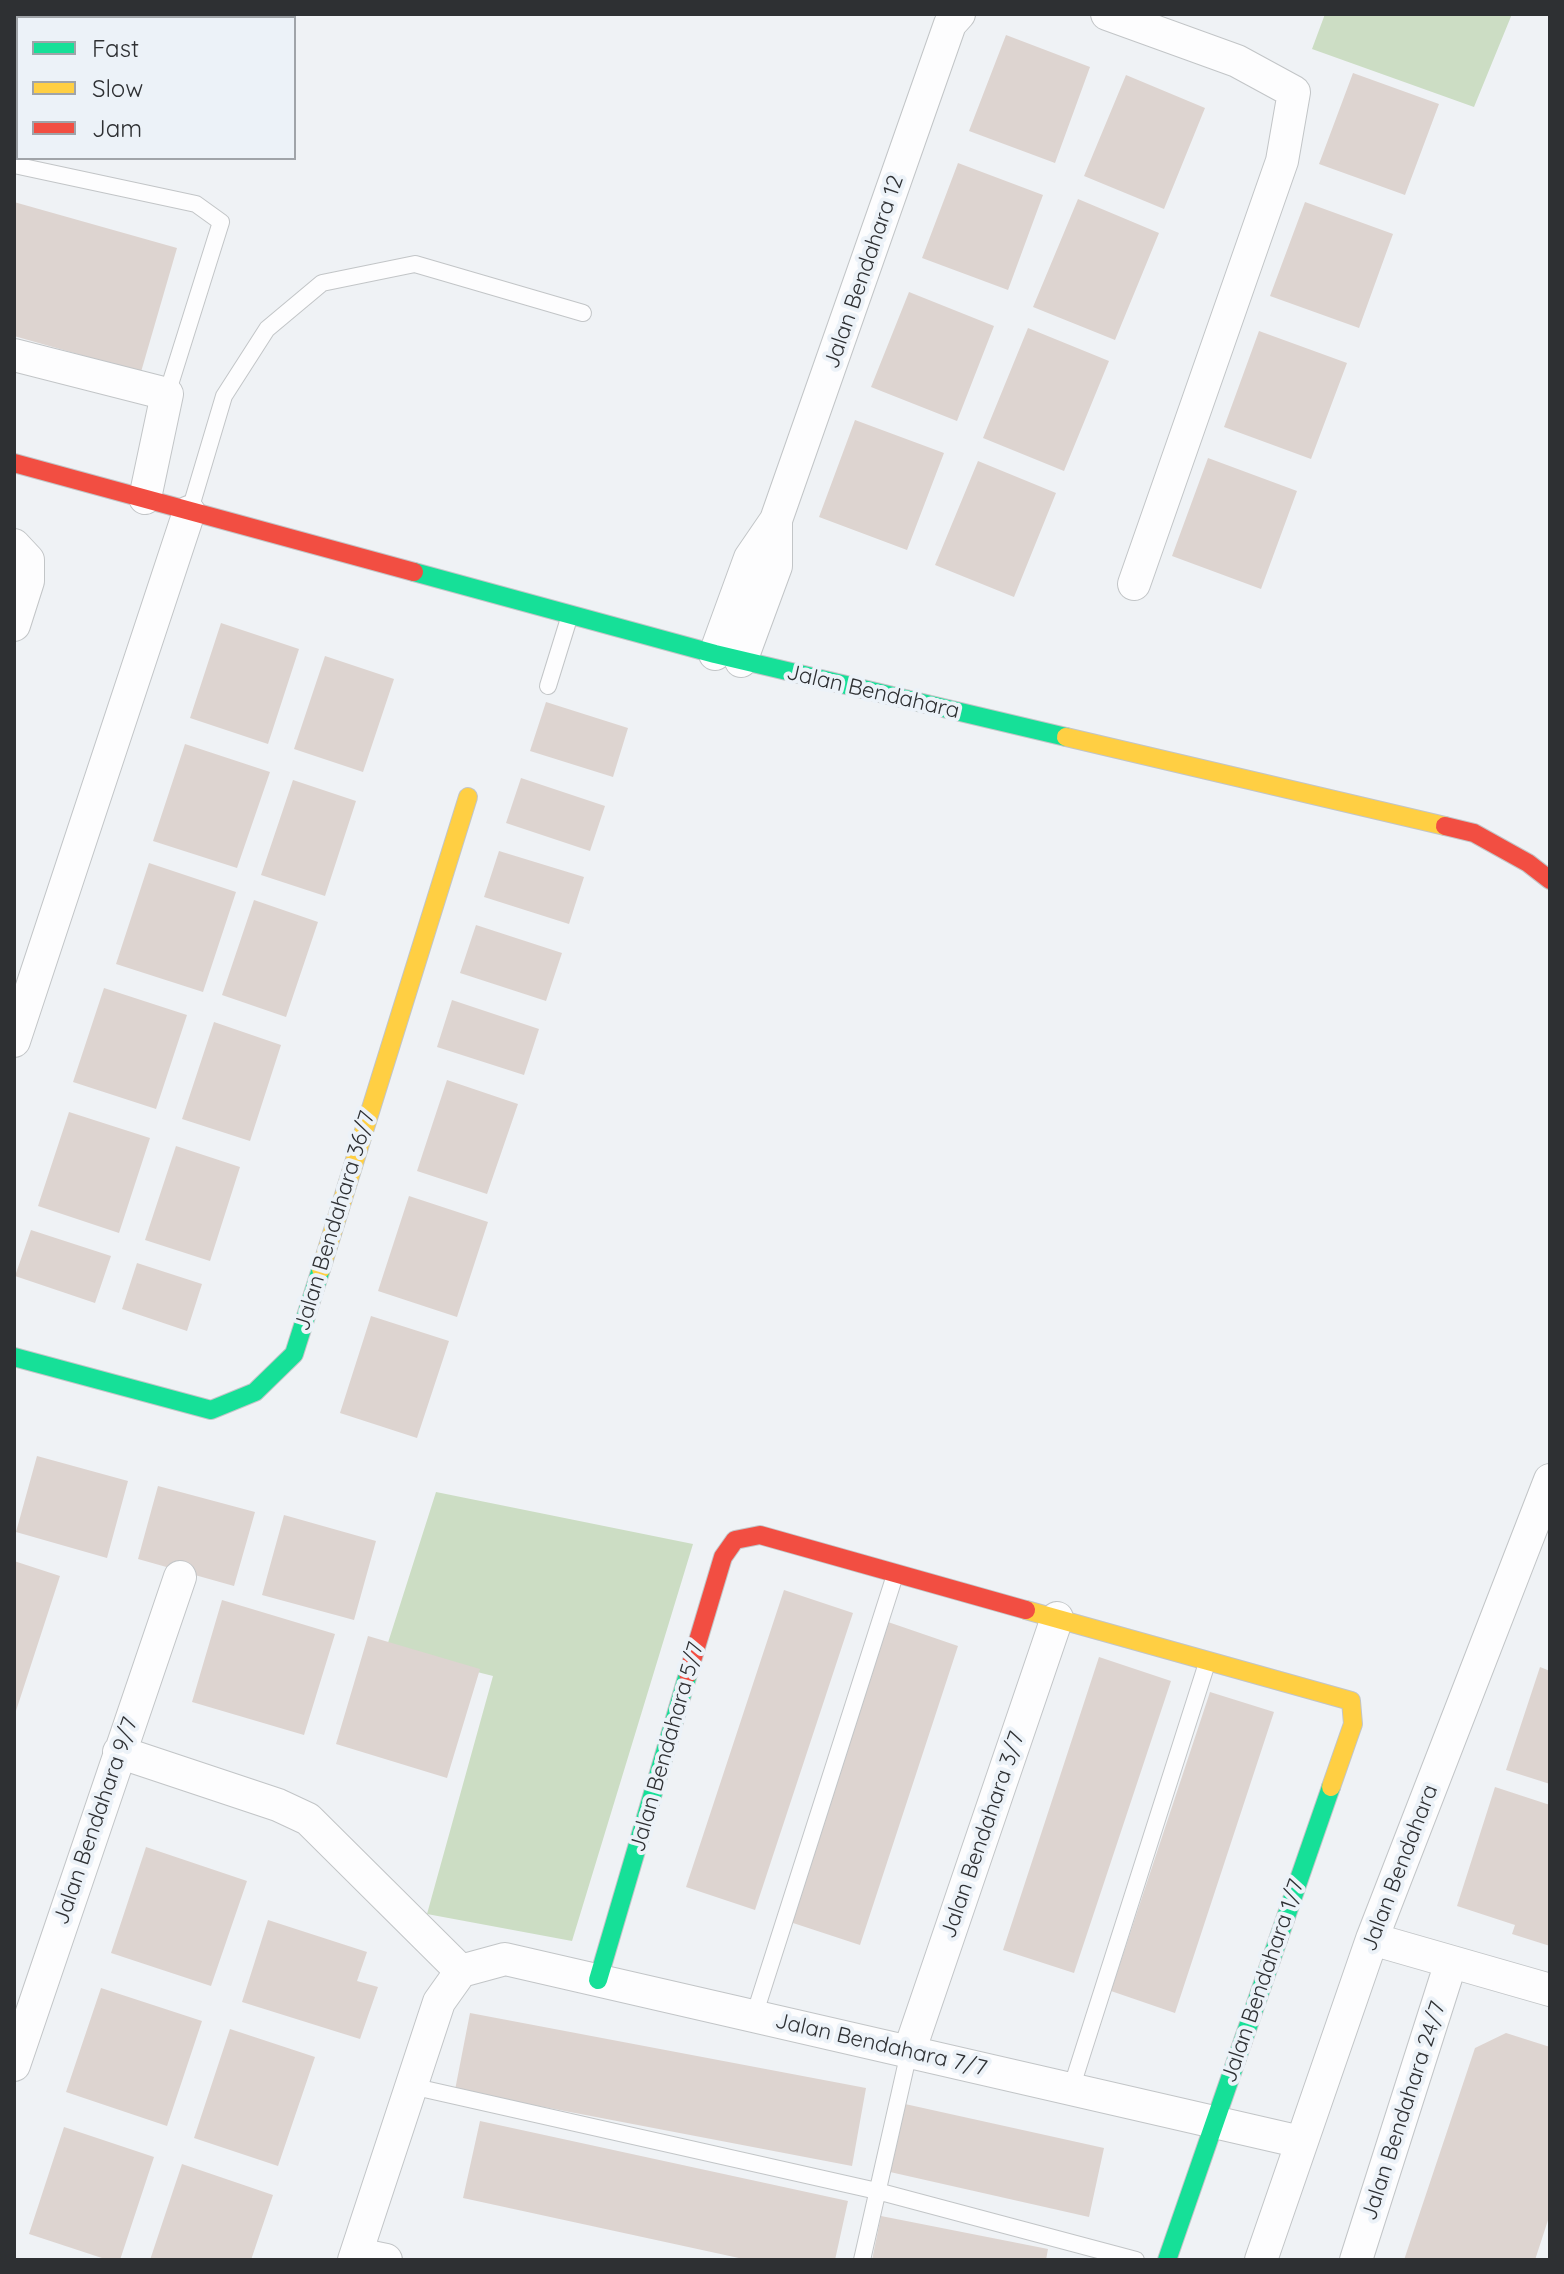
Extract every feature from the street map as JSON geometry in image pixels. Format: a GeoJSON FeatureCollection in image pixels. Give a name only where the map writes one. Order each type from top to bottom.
{"type":"FeatureCollection","features":[{"type":"Feature","properties":{"kind":"street"},"geometry":{"type":"LineString","coordinates":[[1107,14],[1237,61],[1294,92],[1282,161],[1134,584]]}},
{"type":"Feature","properties":{"kind":"street","name":"Jalan Bendahara 12"},"geometry":{"type":"LineString","coordinates":[[728,658],[776,566],[776,520],[954,19]]}},
{"type":"Feature","properties":{"kind":"street"},"geometry":{"type":"LineString","coordinates":[[14,355],[167,394],[145,498]]}},
{"type":"Feature","properties":{"kind":"street","name":"Jalan Bendahara"},"geometry":{"type":"LineString","coordinates":[[14,463],[728,658],[1474,833],[1528,863],[1550,880]]}},
{"type":"Feature","properties":{"kind":"street"},"geometry":{"type":"LineString","coordinates":[[14,1041],[189,512]]}},
{"type":"Feature","properties":{"kind":"street"},"geometry":{"type":"LineString","coordinates":[[14,625],[28,581],[28,560],[16,546]]}},
{"type":"Feature","properties":{"kind":"street","name":"Jalan Bendahara 36/7"},"geometry":{"type":"LineString","coordinates":[[14,1357],[211,1410],[255,1392],[294,1354],[468,797]]}},
{"type":"Feature","properties":{"kind":"street","name":"Jalan Bendahara"},"geometry":{"type":"LineString","coordinates":[[1261,2260],[1372,1939],[1550,1480]]}},
{"type":"Feature","properties":{"kind":"street","name":"Jalan Bendahara 5/7"},"geometry":{"type":"LineString","coordinates":[[598,1980],[723,1557],[735,1540],[760,1535],[895,1573]]}},
{"type":"Feature","properties":{"kind":"street"},"geometry":{"type":"LineString","coordinates":[[895,1573],[1208,1661]]}},
{"type":"Feature","properties":{"kind":"street","name":"Jalan Bendahara 9/7"},"geometry":{"type":"LineString","coordinates":[[14,2065],[180,1577]]}},
{"type":"Feature","properties":{"kind":"street","name":"Jalan Bendahara 3/7"},"geometry":{"type":"LineString","coordinates":[[909,2052],[1057,1618]]}},
{"type":"Feature","properties":{"kind":"street","name":"Jalan Bendahara 1/7"},"geometry":{"type":"LineString","coordinates":[[1167,2260],[1353,1724],[1351,1701],[1208,1661]]}},
{"type":"Feature","properties":{"kind":"street"},"geometry":{"type":"LineString","coordinates":[[119,1752],[278,1805],[308,1819],[461,1971],[439,2002],[411,2086],[366,2258]]}},
{"type":"Feature","properties":{"kind":"street"},"geometry":{"type":"LineString","coordinates":[[1372,1939],[1550,1990]]}},
{"type":"Feature","properties":{"kind":"street","name":"Jalan Bendahara 7/7"},"geometry":{"type":"LineString","coordinates":[[461,1971],[505,1959],[1301,2142]]}},
{"type":"Feature","properties":{"kind":"street","name":"Jalan Bendahara 24/7"},"geometry":{"type":"LineString","coordinates":[[1356,2260],[1451,1962]]}},
{"type":"Feature","properties":{"kind":"lane"},"geometry":{"type":"LineString","coordinates":[[14,165],[196,204],[221,222],[167,394]]}},
{"type":"Feature","properties":{"kind":"lane"},"geometry":{"type":"LineString","coordinates":[[189,512],[224,396],[267,329],[322,283],[415,264],[583,313]]}},
{"type":"Feature","properties":{"kind":"lane"},"geometry":{"type":"LineString","coordinates":[[548,686],[571,615]]}},
{"type":"Feature","properties":{"kind":"lane"},"geometry":{"type":"LineString","coordinates":[[754,2016],[895,1573]]}},
{"type":"Feature","properties":{"kind":"lane"},"geometry":{"type":"LineString","coordinates":[[1071,2089],[1208,1661]]}},
{"type":"Feature","properties":{"kind":"lane"},"geometry":{"type":"LineString","coordinates":[[862,2260],[909,2052]]}},
{"type":"Feature","properties":{"kind":"lane"},"geometry":{"type":"LineString","coordinates":[[411,2086],[877,2191],[1136,2260]]}},
{"type":"Feature","properties":{"kind":"green space"},"geometry":{"type":"Polygon","coordinates":[[[1325,14],[1512,14],[1474,107],[1312,49],[1325,14]]]}},
{"type":"Feature","properties":{"kind":"green space"},"geometry":{"type":"Polygon","coordinates":[[[436,1492],[693,1544],[572,1941],[427,1914],[493,1676],[386,1649],[436,1492]]]}},
{"type":"Feature","properties":{"kind":"building"},"geometry":{"type":"Polygon","coordinates":[[[14,14],[167,14],[16,16],[14,37],[14,14]]]}},
{"type":"Feature","properties":{"kind":"building"},"geometry":{"type":"Polygon","coordinates":[[[1006,35],[1090,67],[1055,163],[969,131],[1006,35]]]}},
{"type":"Feature","properties":{"kind":"building"},"geometry":{"type":"Polygon","coordinates":[[[1353,73],[1439,104],[1405,195],[1319,164],[1353,73]]]}},
{"type":"Feature","properties":{"kind":"building"},"geometry":{"type":"Polygon","coordinates":[[[1126,75],[1205,108],[1164,209],[1084,176],[1126,75]]]}},
{"type":"Feature","properties":{"kind":"building"},"geometry":{"type":"Polygon","coordinates":[[[958,163],[1043,195],[1008,290],[922,258],[958,163]]]}},
{"type":"Feature","properties":{"kind":"building"},"geometry":{"type":"Polygon","coordinates":[[[1078,199],[1159,233],[1115,340],[1033,307],[1078,199]]]}},
{"type":"Feature","properties":{"kind":"building"},"geometry":{"type":"Polygon","coordinates":[[[14,202],[177,248],[141,372],[14,336],[14,202]]]}},
{"type":"Feature","properties":{"kind":"building"},"geometry":{"type":"Polygon","coordinates":[[[1305,202],[1393,234],[1359,328],[1270,296],[1305,202]]]}},
{"type":"Feature","properties":{"kind":"building"},"geometry":{"type":"Polygon","coordinates":[[[909,292],[994,326],[957,421],[871,387],[909,292]]]}},
{"type":"Feature","properties":{"kind":"building"},"geometry":{"type":"Polygon","coordinates":[[[1028,328],[1109,361],[1064,471],[983,438],[1028,328]]]}},
{"type":"Feature","properties":{"kind":"building"},"geometry":{"type":"Polygon","coordinates":[[[1259,331],[1347,363],[1311,459],[1224,427],[1259,331]]]}},
{"type":"Feature","properties":{"kind":"building"},"geometry":{"type":"Polygon","coordinates":[[[855,420],[944,453],[907,550],[819,517],[855,420]]]}},
{"type":"Feature","properties":{"kind":"building"},"geometry":{"type":"Polygon","coordinates":[[[1208,458],[1297,491],[1261,589],[1172,556],[1208,458]]]}},
{"type":"Feature","properties":{"kind":"building"},"geometry":{"type":"Polygon","coordinates":[[[978,461],[1056,493],[1014,597],[935,565],[978,461]]]}},
{"type":"Feature","properties":{"kind":"building"},"geometry":{"type":"Polygon","coordinates":[[[221,623],[299,649],[268,744],[190,718],[221,623]]]}},
{"type":"Feature","properties":{"kind":"building"},"geometry":{"type":"Polygon","coordinates":[[[325,656],[394,679],[363,772],[294,749],[325,656]]]}},
{"type":"Feature","properties":{"kind":"building"},"geometry":{"type":"Polygon","coordinates":[[[546,702],[628,728],[613,777],[530,751],[546,702]]]}},
{"type":"Feature","properties":{"kind":"building"},"geometry":{"type":"Polygon","coordinates":[[[185,744],[270,772],[237,868],[153,841],[185,744]]]}},
{"type":"Feature","properties":{"kind":"building"},"geometry":{"type":"Polygon","coordinates":[[[521,778],[605,806],[590,851],[506,823],[521,778]]]}},
{"type":"Feature","properties":{"kind":"building"},"geometry":{"type":"Polygon","coordinates":[[[293,780],[356,801],[325,896],[261,875],[293,780]]]}},
{"type":"Feature","properties":{"kind":"building"},"geometry":{"type":"Polygon","coordinates":[[[499,851],[584,877],[569,924],[484,897],[499,851]]]}},
{"type":"Feature","properties":{"kind":"building"},"geometry":{"type":"Polygon","coordinates":[[[149,863],[236,892],[203,992],[116,964],[149,863]]]}},
{"type":"Feature","properties":{"kind":"building"},"geometry":{"type":"Polygon","coordinates":[[[254,900],[318,922],[286,1017],[222,995],[254,900]]]}},
{"type":"Feature","properties":{"kind":"building"},"geometry":{"type":"Polygon","coordinates":[[[476,925],[562,953],[546,1001],[460,973],[476,925]]]}},
{"type":"Feature","properties":{"kind":"building"},"geometry":{"type":"Polygon","coordinates":[[[104,988],[187,1015],[156,1109],[73,1082],[104,988]]]}},
{"type":"Feature","properties":{"kind":"building"},"geometry":{"type":"Polygon","coordinates":[[[452,1000],[539,1029],[524,1075],[437,1047],[452,1000]]]}},
{"type":"Feature","properties":{"kind":"building"},"geometry":{"type":"Polygon","coordinates":[[[214,1022],[281,1045],[250,1141],[182,1119],[214,1022]]]}},
{"type":"Feature","properties":{"kind":"building"},"geometry":{"type":"Polygon","coordinates":[[[447,1080],[518,1104],[487,1194],[417,1171],[447,1080]]]}},
{"type":"Feature","properties":{"kind":"building"},"geometry":{"type":"Polygon","coordinates":[[[69,1112],[150,1138],[119,1233],[38,1206],[69,1112]]]}},
{"type":"Feature","properties":{"kind":"building"},"geometry":{"type":"Polygon","coordinates":[[[176,1146],[240,1167],[210,1261],[145,1240],[176,1146]]]}},
{"type":"Feature","properties":{"kind":"building"},"geometry":{"type":"Polygon","coordinates":[[[409,1196],[488,1222],[457,1317],[378,1291],[409,1196]]]}},
{"type":"Feature","properties":{"kind":"building"},"geometry":{"type":"Polygon","coordinates":[[[31,1230],[111,1256],[95,1303],[15,1276],[31,1230]]]}},
{"type":"Feature","properties":{"kind":"building"},"geometry":{"type":"Polygon","coordinates":[[[137,1263],[202,1284],[187,1331],[122,1309],[137,1263]]]}},
{"type":"Feature","properties":{"kind":"building"},"geometry":{"type":"Polygon","coordinates":[[[371,1316],[449,1341],[417,1438],[340,1413],[371,1316]]]}},
{"type":"Feature","properties":{"kind":"building"},"geometry":{"type":"Polygon","coordinates":[[[37,1456],[128,1481],[107,1558],[16,1532],[37,1456]]]}},
{"type":"Feature","properties":{"kind":"building"},"geometry":{"type":"Polygon","coordinates":[[[158,1486],[255,1512],[234,1586],[138,1559],[158,1486]]]}},
{"type":"Feature","properties":{"kind":"building"},"geometry":{"type":"Polygon","coordinates":[[[284,1515],[376,1541],[354,1620],[262,1595],[284,1515]]]}},
{"type":"Feature","properties":{"kind":"building"},"geometry":{"type":"Polygon","coordinates":[[[14,1561],[60,1576],[15,1714],[14,1714],[14,1561]]]}},
{"type":"Feature","properties":{"kind":"building"},"geometry":{"type":"Polygon","coordinates":[[[784,1590],[853,1613],[755,1910],[686,1887],[784,1590]]]}},
{"type":"Feature","properties":{"kind":"building"},"geometry":{"type":"Polygon","coordinates":[[[222,1600],[335,1634],[304,1735],[192,1702],[222,1600]]]}},
{"type":"Feature","properties":{"kind":"building"},"geometry":{"type":"Polygon","coordinates":[[[888,1622],[958,1646],[860,1945],[790,1922],[888,1622]]]}},
{"type":"Feature","properties":{"kind":"building"},"geometry":{"type":"Polygon","coordinates":[[[368,1636],[480,1669],[447,1778],[336,1744],[368,1636]]]}},
{"type":"Feature","properties":{"kind":"building"},"geometry":{"type":"Polygon","coordinates":[[[1099,1657],[1171,1681],[1074,1973],[1003,1950],[1099,1657]]]}},
{"type":"Feature","properties":{"kind":"building"},"geometry":{"type":"Polygon","coordinates":[[[1540,1667],[1550,1671],[1550,1784],[1506,1770],[1540,1667]]]}},
{"type":"Feature","properties":{"kind":"building"},"geometry":{"type":"Polygon","coordinates":[[[1210,1692],[1274,1712],[1175,2013],[1111,1991],[1210,1692]]]}},
{"type":"Feature","properties":{"kind":"building"},"geometry":{"type":"Polygon","coordinates":[[[1495,1787],[1550,1805],[1550,1946],[1512,1934],[1515,1925],[1457,1906],[1495,1787]]]}},
{"type":"Feature","properties":{"kind":"building"},"geometry":{"type":"Polygon","coordinates":[[[146,1847],[247,1881],[211,1986],[111,1953],[146,1847]]]}},
{"type":"Feature","properties":{"kind":"building"},"geometry":{"type":"Polygon","coordinates":[[[268,1920],[367,1952],[357,1981],[378,1987],[360,2039],[242,2002],[268,1920]]]}},
{"type":"Feature","properties":{"kind":"building"},"geometry":{"type":"Polygon","coordinates":[[[101,1988],[202,2021],[167,2126],[66,2092],[101,1988]]]}},
{"type":"Feature","properties":{"kind":"building"},"geometry":{"type":"Polygon","coordinates":[[[470,2013],[866,2088],[852,2166],[455,2090],[470,2013]]]}},
{"type":"Feature","properties":{"kind":"building"},"geometry":{"type":"Polygon","coordinates":[[[230,2029],[315,2057],[278,2166],[194,2138],[230,2029]]]}},
{"type":"Feature","properties":{"kind":"building"},"geometry":{"type":"Polygon","coordinates":[[[1506,2033],[1550,2047],[1550,2214],[1535,2260],[1404,2260],[1475,2048],[1506,2033]]]}},
{"type":"Feature","properties":{"kind":"building"},"geometry":{"type":"Polygon","coordinates":[[[905,2104],[1104,2148],[1089,2217],[890,2172],[905,2104]]]}},
{"type":"Feature","properties":{"kind":"building"},"geometry":{"type":"Polygon","coordinates":[[[480,2121],[848,2201],[835,2260],[748,2260],[463,2198],[480,2121]]]}},
{"type":"Feature","properties":{"kind":"building"},"geometry":{"type":"Polygon","coordinates":[[[64,2127],[154,2157],[120,2260],[108,2260],[29,2234],[64,2127]]]}},
{"type":"Feature","properties":{"kind":"building"},"geometry":{"type":"Polygon","coordinates":[[[182,2164],[273,2195],[251,2260],[150,2260],[182,2164]]]}},
{"type":"Feature","properties":{"kind":"building"},"geometry":{"type":"Polygon","coordinates":[[[881,2216],[1048,2249],[1046,2260],[872,2260],[881,2216]]]}},
{"type":"Feature","properties":{"kind":"traffic: fast"},"geometry":{"type":"LineString","coordinates":[[414,572],[715,654],[1066,737]]}},
{"type":"Feature","properties":{"kind":"traffic: fast"},"geometry":{"type":"LineString","coordinates":[[14,1357],[211,1410],[255,1392],[294,1354],[321,1269]]}},
{"type":"Feature","properties":{"kind":"traffic: fast"},"geometry":{"type":"LineString","coordinates":[[598,1980],[688,1674]]}},
{"type":"Feature","properties":{"kind":"traffic: fast"},"geometry":{"type":"LineString","coordinates":[[1167,2260],[1331,1787]]}},
{"type":"Feature","properties":{"kind":"traffic: slow"},"geometry":{"type":"LineString","coordinates":[[1066,737],[1445,826]]}},
{"type":"Feature","properties":{"kind":"traffic: slow"},"geometry":{"type":"LineString","coordinates":[[321,1269],[468,797]]}},
{"type":"Feature","properties":{"kind":"traffic: slow"},"geometry":{"type":"LineString","coordinates":[[1026,1610],[1351,1701],[1353,1724],[1331,1787]]}},
{"type":"Feature","properties":{"kind":"traffic: jam"},"geometry":{"type":"LineString","coordinates":[[14,463],[414,572]]}},
{"type":"Feature","properties":{"kind":"traffic: jam"},"geometry":{"type":"LineString","coordinates":[[1445,826],[1474,833],[1528,863],[1550,880]]}},
{"type":"Feature","properties":{"kind":"traffic: jam"},"geometry":{"type":"LineString","coordinates":[[688,1674],[723,1557],[735,1540],[760,1535],[1026,1610]]}}]}
